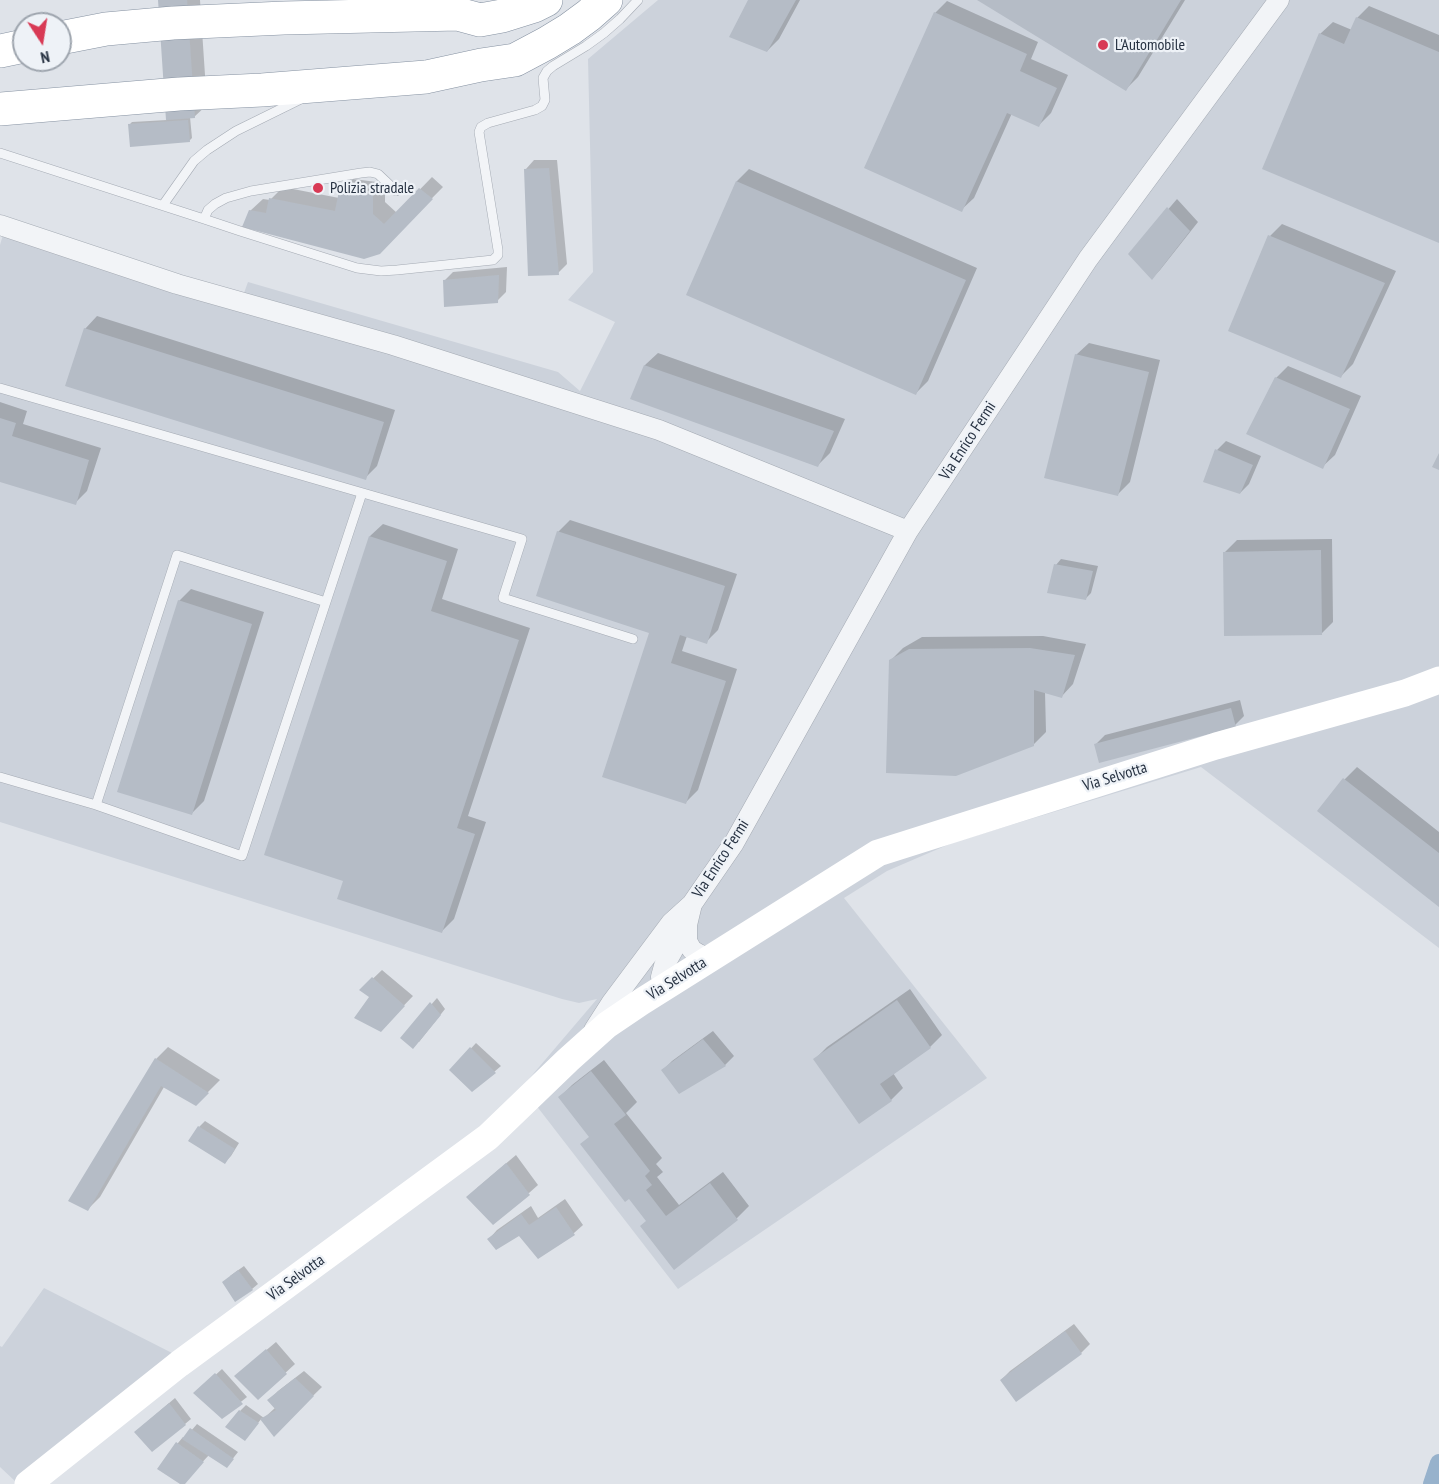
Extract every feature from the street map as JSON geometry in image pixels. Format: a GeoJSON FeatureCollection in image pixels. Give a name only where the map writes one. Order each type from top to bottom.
{"type":"FeatureCollection","features":[{"type":"Feature","properties":{"kind":"highway"},"geometry":{"type":"LineString","coordinates":[[72,36],[106,29],[173,23],[468,7],[480,20],[502,16],[546,0]]}},
{"type":"Feature","properties":{"kind":"highway"},"geometry":{"type":"LineString","coordinates":[[481,65],[508,45],[564,12],[578,0]]}},
{"type":"Feature","properties":{"kind":"highway"},"geometry":{"type":"LineString","coordinates":[[0,110],[426,76],[514,60],[570,29],[606,0]]}},
{"type":"Feature","properties":{"kind":"street","name":"Via Enrico Fermi"},"geometry":{"type":"LineString","coordinates":[[585,1045],[612,1002],[671,922],[692,904],[734,843],[908,531],[1088,259],[1279,0]]}},
{"type":"Feature","properties":{"kind":"street"},"geometry":{"type":"LineString","coordinates":[[0,225],[177,284],[393,345],[659,430],[908,531]]}},
{"type":"Feature","properties":{"kind":"street","name":"Via Selvotta"},"geometry":{"type":"LineString","coordinates":[[28,1484],[180,1364],[488,1137],[607,1026],[665,986],[878,853],[1204,749],[1405,693],[1439,680]]}},
{"type":"Feature","properties":{"kind":"street","name":"Via Enrico Fermi"},"geometry":{"type":"LineString","coordinates":[[665,986],[661,977],[664,966],[687,925],[692,904]]}},
{"type":"Feature","properties":{"kind":"street"},"geometry":{"type":"LineString","coordinates":[[687,925],[687,941],[692,950],[702,956],[714,955]]}},
{"type":"Feature","properties":{"kind":"street"},"geometry":{"type":"LineString","coordinates":[[646,956],[643,970],[649,981],[665,986]]}},
{"type":"Feature","properties":{"kind":"lane"},"geometry":{"type":"LineString","coordinates":[[0,153],[357,268],[381,271],[493,260],[498,255],[498,250],[479,132],[481,127],[542,106],[545,100],[543,78],[547,71],[604,33],[638,0]]}},
{"type":"Feature","properties":{"kind":"lane"},"geometry":{"type":"LineString","coordinates":[[163,205],[194,161],[207,150],[236,131],[327,85]]}},
{"type":"Feature","properties":{"kind":"lane"},"geometry":{"type":"LineString","coordinates":[[204,219],[208,210],[226,198],[251,191],[361,173],[378,174],[396,191]]}},
{"type":"Feature","properties":{"kind":"lane"},"geometry":{"type":"LineString","coordinates":[[0,388],[522,539],[503,598],[633,639]]}},
{"type":"Feature","properties":{"kind":"lane"},"geometry":{"type":"LineString","coordinates":[[0,777],[96,805],[242,856],[362,493]]}},
{"type":"Feature","properties":{"kind":"lane"},"geometry":{"type":"LineString","coordinates":[[96,805],[177,555],[326,602]]}},
{"type":"Feature","properties":{"kind":"shaded area"},"geometry":{"type":"Polygon","coordinates":[[[658,0],[1439,0],[1439,948],[1201,767],[952,843],[887,871],[844,898],[987,1078],[678,1289],[522,1087],[597,999],[579,1003],[562,999],[0,822],[0,245],[7,221],[178,275],[244,293],[248,282],[558,372],[580,391],[615,322],[568,300],[593,272],[588,59],[658,0]]]}},
{"type":"Feature","properties":{"kind":"shaded area"},"geometry":{"type":"Polygon","coordinates":[[[44,1288],[174,1354],[16,1482],[0,1467],[0,1346],[2,1347],[44,1288]]]}},
{"type":"Feature","properties":{"kind":"building"},"geometry":{"type":"Polygon","coordinates":[[[158,0],[187,0],[195,118],[166,120],[158,0]]]}},
{"type":"Feature","properties":{"kind":"building"},"geometry":{"type":"Polygon","coordinates":[[[748,0],[796,0],[767,52],[729,37],[748,0]]]}},
{"type":"Feature","properties":{"kind":"building","name":"L'Automobile"},"geometry":{"type":"Polygon","coordinates":[[[977,0],[1181,0],[1126,91],[977,0]]]}},
{"type":"Feature","properties":{"kind":"building"},"geometry":{"type":"Polygon","coordinates":[[[934,12],[1027,54],[1020,71],[1057,88],[1039,127],[1007,113],[962,212],[864,168],[934,12]]]}},
{"type":"Feature","properties":{"kind":"building"},"geometry":{"type":"Polygon","coordinates":[[[1356,17],[1439,52],[1439,243],[1262,169],[1319,33],[1344,44],[1356,17]]]}},
{"type":"Feature","properties":{"kind":"building"},"geometry":{"type":"Polygon","coordinates":[[[188,120],[190,142],[130,147],[128,124],[188,120]]]}},
{"type":"Feature","properties":{"kind":"building"},"geometry":{"type":"Polygon","coordinates":[[[549,168],[559,275],[528,276],[524,169],[549,168]]]}},
{"type":"Feature","properties":{"kind":"building"},"geometry":{"type":"Polygon","coordinates":[[[736,181],[966,280],[916,395],[686,295],[736,181]]]}},
{"type":"Feature","properties":{"kind":"building"},"geometry":{"type":"Polygon","coordinates":[[[419,188],[433,199],[380,254],[364,259],[242,227],[249,210],[266,213],[269,198],[335,211],[339,191],[373,195],[373,214],[384,224],[419,188]]]}},
{"type":"Feature","properties":{"kind":"building"},"geometry":{"type":"Polygon","coordinates":[[[1167,207],[1190,231],[1152,280],[1128,254],[1167,207]]]}},
{"type":"Feature","properties":{"kind":"building"},"geometry":{"type":"Polygon","coordinates":[[[1268,235],[1385,283],[1341,378],[1228,331],[1268,235]]]}},
{"type":"Feature","properties":{"kind":"building"},"geometry":{"type":"Polygon","coordinates":[[[499,275],[498,303],[444,307],[443,280],[499,275]]]}},
{"type":"Feature","properties":{"kind":"building"},"geometry":{"type":"Polygon","coordinates":[[[84,328],[384,422],[366,480],[65,386],[84,328]]]}},
{"type":"Feature","properties":{"kind":"building"},"geometry":{"type":"Polygon","coordinates":[[[1075,354],[1149,372],[1118,496],[1044,478],[1075,354]]]}},
{"type":"Feature","properties":{"kind":"building"},"geometry":{"type":"Polygon","coordinates":[[[644,365],[834,431],[818,467],[630,399],[644,365]]]}},
{"type":"Feature","properties":{"kind":"building"},"geometry":{"type":"Polygon","coordinates":[[[1275,377],[1350,409],[1323,469],[1246,434],[1275,377]]]}},
{"type":"Feature","properties":{"kind":"building"},"geometry":{"type":"Polygon","coordinates":[[[0,418],[16,423],[12,436],[89,460],[76,505],[0,482],[0,418]]]}},
{"type":"Feature","properties":{"kind":"building"},"geometry":{"type":"Polygon","coordinates":[[[1215,449],[1253,465],[1240,494],[1203,482],[1215,449]]]}},
{"type":"Feature","properties":{"kind":"building"},"geometry":{"type":"Polygon","coordinates":[[[1439,453],[1439,470],[1432,467],[1439,453]]]}},
{"type":"Feature","properties":{"kind":"building"},"geometry":{"type":"Polygon","coordinates":[[[557,531],[725,586],[707,644],[680,635],[671,663],[726,681],[686,804],[602,777],[649,633],[536,596],[557,531]]]}},
{"type":"Feature","properties":{"kind":"building"},"geometry":{"type":"Polygon","coordinates":[[[369,536],[447,561],[431,611],[519,640],[457,828],[475,834],[442,933],[337,899],[343,881],[264,855],[369,536]]]}},
{"type":"Feature","properties":{"kind":"building"},"geometry":{"type":"Polygon","coordinates":[[[1321,550],[1322,635],[1224,636],[1223,552],[1321,550]]]}},
{"type":"Feature","properties":{"kind":"building"},"geometry":{"type":"Polygon","coordinates":[[[1054,564],[1093,571],[1086,600],[1047,593],[1054,564]]]}},
{"type":"Feature","properties":{"kind":"building"},"geometry":{"type":"Polygon","coordinates":[[[178,600],[252,624],[192,815],[117,792],[178,600]]]}},
{"type":"Feature","properties":{"kind":"building"},"geometry":{"type":"Polygon","coordinates":[[[1030,648],[1075,655],[1062,698],[1034,690],[1034,746],[956,776],[886,773],[889,660],[909,649],[1030,648]]]}},
{"type":"Feature","properties":{"kind":"building"},"geometry":{"type":"Polygon","coordinates":[[[1231,708],[1236,727],[1099,763],[1094,744],[1231,708]]]}},
{"type":"Feature","properties":{"kind":"building"},"geometry":{"type":"Polygon","coordinates":[[[1343,778],[1439,853],[1439,907],[1317,811],[1343,778]]]}},
{"type":"Feature","properties":{"kind":"building"},"geometry":{"type":"Polygon","coordinates":[[[372,977],[405,1006],[381,1032],[354,1018],[369,997],[359,990],[372,977]]]}},
{"type":"Feature","properties":{"kind":"building"},"geometry":{"type":"Polygon","coordinates":[[[897,1000],[931,1048],[880,1084],[892,1101],[859,1124],[813,1059],[897,1000]]]}},
{"type":"Feature","properties":{"kind":"building"},"geometry":{"type":"Polygon","coordinates":[[[430,1002],[441,1015],[413,1049],[400,1038],[430,1002]]]}},
{"type":"Feature","properties":{"kind":"building"},"geometry":{"type":"Polygon","coordinates":[[[703,1039],[726,1066],[679,1094],[661,1070],[703,1039]]]}},
{"type":"Feature","properties":{"kind":"building"},"geometry":{"type":"Polygon","coordinates":[[[470,1047],[496,1073],[472,1092],[449,1070],[470,1047]]]}},
{"type":"Feature","properties":{"kind":"building"},"geometry":{"type":"Polygon","coordinates":[[[155,1058],[209,1093],[196,1106],[161,1086],[88,1211],[68,1201],[155,1058]]]}},
{"type":"Feature","properties":{"kind":"building"},"geometry":{"type":"Polygon","coordinates":[[[591,1071],[626,1115],[614,1124],[650,1171],[645,1176],[652,1185],[646,1190],[666,1216],[710,1183],[738,1220],[674,1270],[640,1226],[646,1221],[629,1199],[625,1202],[580,1144],[589,1137],[558,1097],[591,1071]]]}},
{"type":"Feature","properties":{"kind":"building"},"geometry":{"type":"Polygon","coordinates":[[[198,1126],[235,1149],[225,1164],[188,1141],[198,1126]]]}},
{"type":"Feature","properties":{"kind":"building"},"geometry":{"type":"Polygon","coordinates":[[[506,1163],[530,1195],[493,1225],[466,1197],[506,1163]]]}},
{"type":"Feature","properties":{"kind":"building"},"geometry":{"type":"Polygon","coordinates":[[[556,1207],[575,1235],[538,1259],[519,1236],[496,1250],[487,1239],[521,1214],[529,1225],[556,1207]]]}},
{"type":"Feature","properties":{"kind":"building"},"geometry":{"type":"Polygon","coordinates":[[[238,1270],[253,1290],[235,1302],[222,1282],[238,1270]]]}},
{"type":"Feature","properties":{"kind":"building"},"geometry":{"type":"Polygon","coordinates":[[[1065,1331],[1082,1354],[1016,1402],[1000,1380],[1065,1331]]]}},
{"type":"Feature","properties":{"kind":"building"},"geometry":{"type":"Polygon","coordinates":[[[266,1349],[287,1374],[258,1400],[234,1376],[266,1349]]]}},
{"type":"Feature","properties":{"kind":"building"},"geometry":{"type":"Polygon","coordinates":[[[215,1373],[243,1404],[222,1419],[193,1393],[215,1373]]]}},
{"type":"Feature","properties":{"kind":"building"},"geometry":{"type":"Polygon","coordinates":[[[295,1378],[314,1396],[274,1437],[260,1419],[276,1410],[267,1400],[295,1378]]]}},
{"type":"Feature","properties":{"kind":"building"},"geometry":{"type":"Polygon","coordinates":[[[169,1403],[186,1425],[152,1452],[134,1432],[169,1403]]]}},
{"type":"Feature","properties":{"kind":"building"},"geometry":{"type":"Polygon","coordinates":[[[239,1410],[259,1423],[245,1441],[225,1427],[239,1410]]]}},
{"type":"Feature","properties":{"kind":"building"},"geometry":{"type":"Polygon","coordinates":[[[190,1428],[234,1459],[227,1468],[182,1439],[190,1428]]]}},
{"type":"Feature","properties":{"kind":"building"},"geometry":{"type":"Polygon","coordinates":[[[176,1442],[204,1462],[185,1484],[180,1484],[157,1469],[176,1442]]]}},
{"type":"Feature","properties":{"kind":"waterway"},"geometry":{"type":"LineString","coordinates":[[1432,1484],[1439,1463]]}},
{"type":"Feature","properties":{"kind":"place","name":"L'Automobile"},"geometry":{"type":"Point","coordinates":[1103,45]}},
{"type":"Feature","properties":{"kind":"place","name":"Polizia stradale"},"geometry":{"type":"Point","coordinates":[318,188]}}]}
